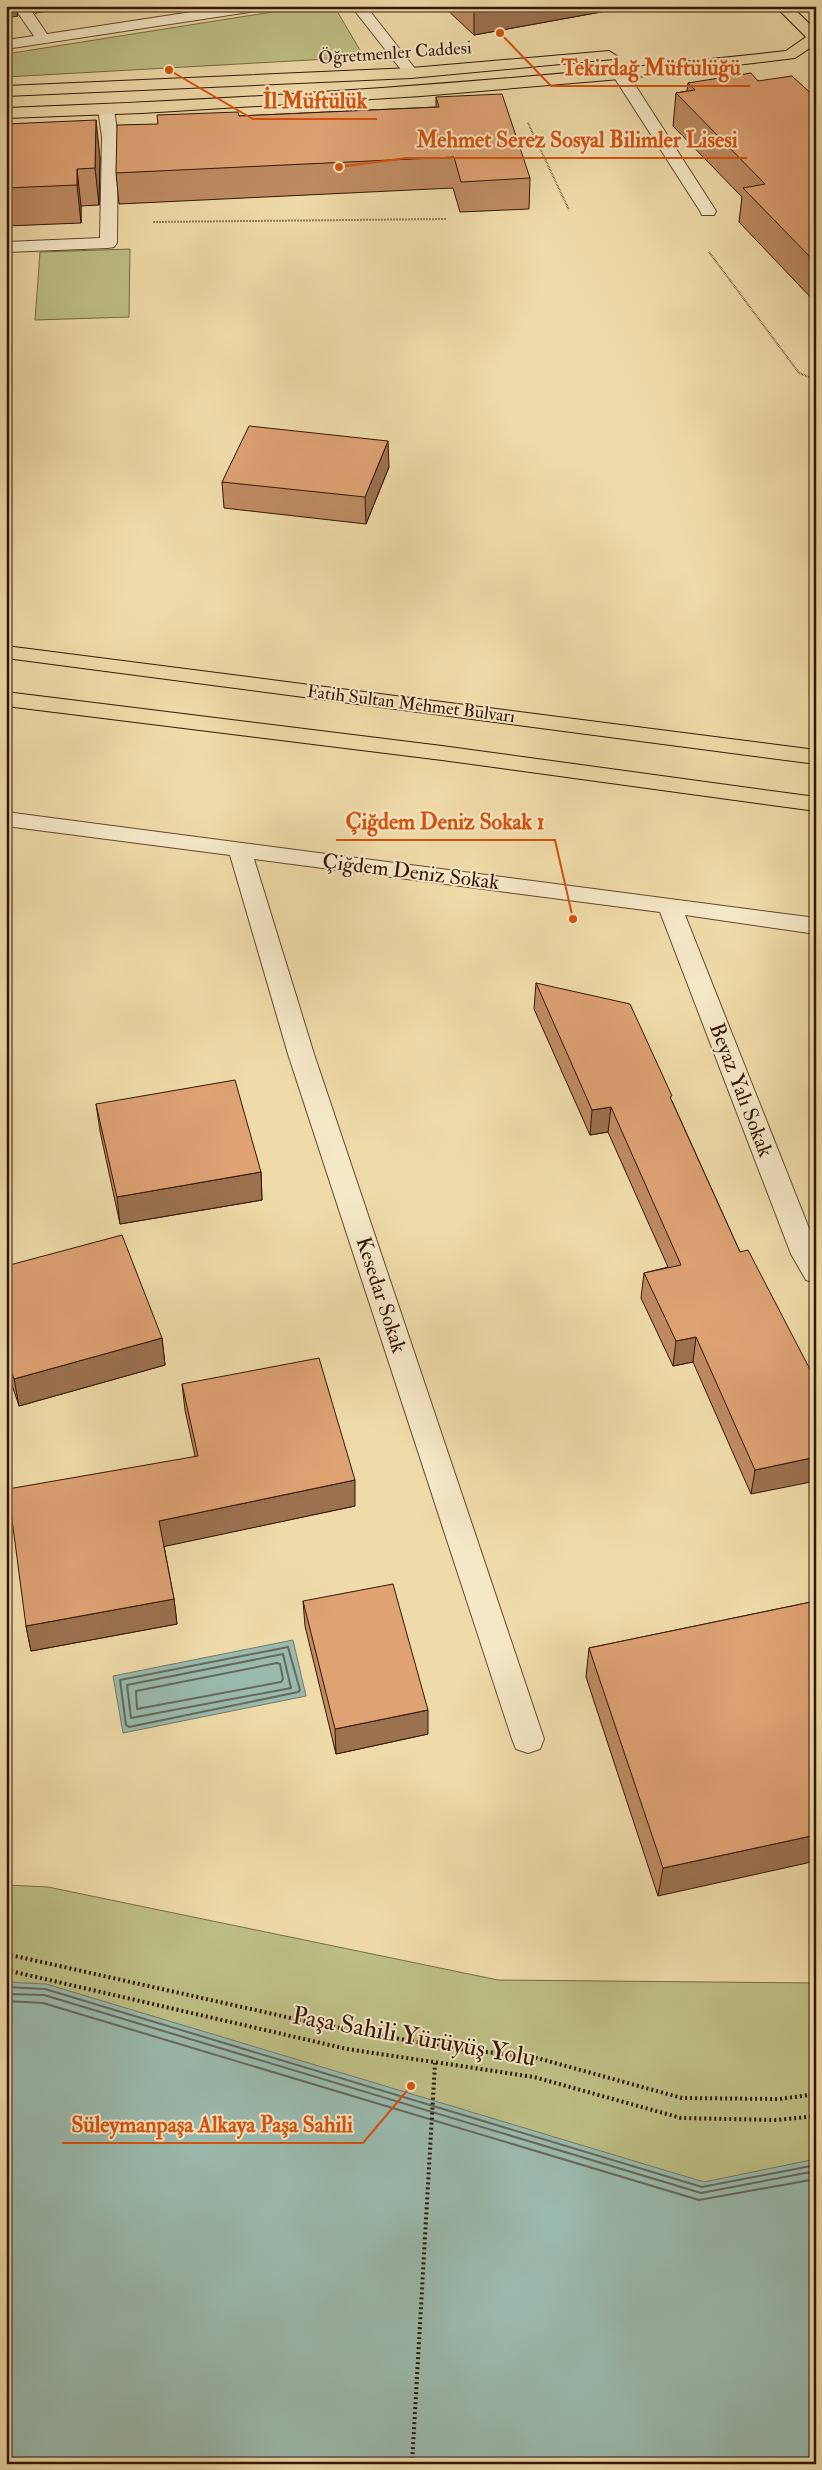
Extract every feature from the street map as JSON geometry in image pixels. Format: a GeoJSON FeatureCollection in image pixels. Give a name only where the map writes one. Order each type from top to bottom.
{"type":"FeatureCollection","features":[{"type":"Feature","properties":{"kind":"main road"},"geometry":{"type":"LineString","coordinates":[[782,6],[816,38]]}},
{"type":"Feature","properties":{"kind":"main road","name":"Öğretmenler Caddesi"},"geometry":{"type":"LineString","coordinates":[[6,113],[420,91],[620,74],[790,55],[816,38]]}},
{"type":"Feature","properties":{"kind":"main road"},"geometry":{"type":"LineString","coordinates":[[742,45],[816,38]]}},
{"type":"Feature","properties":{"kind":"main road","name":"Öğretmenler Caddesi"},"geometry":{"type":"LineString","coordinates":[[6,91],[411,73],[623,55]]}},
{"type":"Feature","properties":{"kind":"main road"},"geometry":{"type":"LineString","coordinates":[[411,73],[420,91]]}},
{"type":"Feature","properties":{"kind":"main road","name":"Fatih Sultan Mehmet Bulvarı"},"geometry":{"type":"LineString","coordinates":[[6,652],[816,757]]}},
{"type":"Feature","properties":{"kind":"main road"},"geometry":{"type":"LineString","coordinates":[[6,699],[442,753],[816,804]]}},
{"type":"Feature","properties":{"kind":"street"},"geometry":{"type":"LineString","coordinates":[[20,6],[44,40]]}},
{"type":"Feature","properties":{"kind":"street"},"geometry":{"type":"LineString","coordinates":[[6,45],[262,6]]}},
{"type":"Feature","properties":{"kind":"street"},"geometry":{"type":"LineString","coordinates":[[358,6],[411,73]]}},
{"type":"Feature","properties":{"kind":"street"},"geometry":{"type":"LineString","coordinates":[[620,74],[708,211]]}},
{"type":"Feature","properties":{"kind":"street"},"geometry":{"type":"LineString","coordinates":[[6,247],[108,243],[110,137],[106,109]]}},
{"type":"Feature","properties":{"kind":"street"},"geometry":{"type":"LineString","coordinates":[[91,138],[110,137]]}},
{"type":"Feature","properties":{"kind":"street","name":"Çiğdem Deniz Sokak"},"geometry":{"type":"LineString","coordinates":[[6,819],[669,905],[816,926]]}},
{"type":"Feature","properties":{"kind":"street","name":"Kesedar Sokak"},"geometry":{"type":"LineString","coordinates":[[240,850],[301,1054],[528,1739]]}},
{"type":"Feature","properties":{"kind":"street","name":"Beyaz Yalı Sokak"},"geometry":{"type":"LineString","coordinates":[[669,905],[812,1260]]}},
{"type":"Feature","properties":{"kind":"path"},"geometry":{"type":"LineString","coordinates":[[146,222],[446,218]]}},
{"type":"Feature","properties":{"kind":"path"},"geometry":{"type":"LineString","coordinates":[[6,1954],[314,2023],[444,2047],[536,2058],[682,2098],[780,2099],[816,2094]]}},
{"type":"Feature","properties":{"kind":"path","name":"Paşa Sahili Yürüyüş Yolu"},"geometry":{"type":"LineString","coordinates":[[6,1970],[347,2049],[534,2076],[681,2118],[777,2120],[816,2116]]}},
{"type":"Feature","properties":{"kind":"path"},"geometry":{"type":"LineString","coordinates":[[412,2464],[435,2062]]}},
{"type":"Feature","properties":{"kind":"green space"},"geometry":{"type":"Polygon","coordinates":[[[310,6],[334,6],[364,57],[6,77],[6,54],[310,6]]]}},
{"type":"Feature","properties":{"kind":"green space"},"geometry":{"type":"Polygon","coordinates":[[[130,249],[129,317],[35,320],[40,252],[130,249]]]}},
{"type":"Feature","properties":{"kind":"green space"},"geometry":{"type":"Polygon","coordinates":[[[6,1885],[48,1887],[498,1980],[816,1983],[816,2246],[6,2188],[6,1885]]]}},
{"type":"Feature","properties":{"kind":"water"},"geometry":{"type":"Polygon","coordinates":[[[293,1640],[306,1696],[123,1733],[113,1676],[293,1640]]]}},
{"type":"Feature","properties":{"kind":"water"},"geometry":{"type":"Polygon","coordinates":[[[6,1982],[46,1984],[704,2182],[816,2159],[816,2464],[6,2464],[6,1982]]]}},
{"type":"Feature","properties":{"kind":"building"},"geometry":{"type":"Polygon","coordinates":[[[751,73],[758,81],[792,76],[816,98],[816,263],[743,188],[765,184],[676,93],[695,90],[688,83],[751,73]]]}},
{"type":"Feature","properties":{"kind":"building"},"geometry":{"type":"Polygon","coordinates":[[[502,94],[530,178],[461,182],[454,157],[116,173],[117,125],[158,124],[157,115],[238,112],[239,116],[439,107],[436,97],[502,94]]]}},
{"type":"Feature","properties":{"kind":"building"},"geometry":{"type":"Polygon","coordinates":[[[96,120],[95,168],[77,169],[77,185],[6,188],[6,124],[96,120]]]}},
{"type":"Feature","properties":{"kind":"building"},"geometry":{"type":"Polygon","coordinates":[[[249,426],[388,441],[365,497],[222,482],[249,426]]]}},
{"type":"Feature","properties":{"kind":"building"},"geometry":{"type":"Polygon","coordinates":[[[536,983],[630,1004],[740,1252],[748,1250],[816,1381],[816,1457],[755,1470],[696,1337],[676,1341],[644,1273],[681,1265],[611,1107],[592,1110],[536,983]]]}},
{"type":"Feature","properties":{"kind":"building"},"geometry":{"type":"Polygon","coordinates":[[[235,1080],[261,1172],[117,1197],[96,1104],[235,1080]]]}},
{"type":"Feature","properties":{"kind":"building"},"geometry":{"type":"Polygon","coordinates":[[[122,1235],[162,1338],[14,1379],[6,1357],[6,1266],[122,1235]]]}},
{"type":"Feature","properties":{"kind":"building"},"geometry":{"type":"Polygon","coordinates":[[[319,1358],[355,1480],[159,1521],[174,1599],[26,1626],[8,1489],[198,1456],[182,1384],[319,1358]]]}},
{"type":"Feature","properties":{"kind":"building"},"geometry":{"type":"Polygon","coordinates":[[[393,1584],[428,1710],[335,1729],[303,1601],[393,1584]]]}},
{"type":"Feature","properties":{"kind":"building"},"geometry":{"type":"Polygon","coordinates":[[[816,1601],[816,1835],[663,1868],[589,1648],[816,1601]]]}},
{"type":"Feature","properties":{"kind":"place","name":"Tekirdağ Müftülüğü"},"geometry":{"type":"Point","coordinates":[500,33]}},
{"type":"Feature","properties":{"kind":"place","name":"İl Müftülük"},"geometry":{"type":"Point","coordinates":[169,70]}},
{"type":"Feature","properties":{"kind":"place","name":"Mehmet Serez Sosyal Bilimler Lisesi"},"geometry":{"type":"Point","coordinates":[339,167]}},
{"type":"Feature","properties":{"kind":"place","name":"Çiğdem Deniz Sokak 1"},"geometry":{"type":"Point","coordinates":[573,919]}},
{"type":"Feature","properties":{"kind":"place","name":"Süleymanpaşa Alkaya Paşa Sahili"},"geometry":{"type":"Point","coordinates":[411,2086]}}]}
